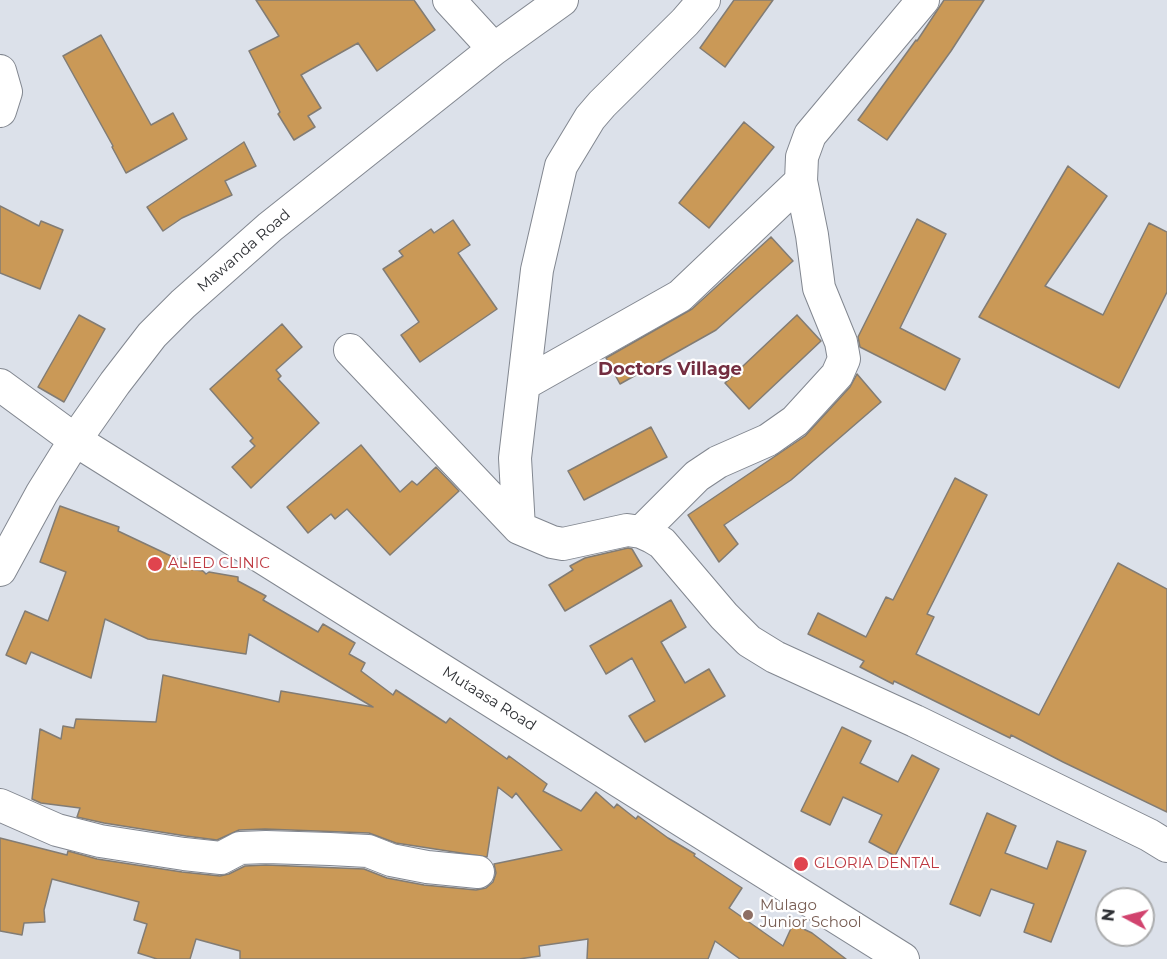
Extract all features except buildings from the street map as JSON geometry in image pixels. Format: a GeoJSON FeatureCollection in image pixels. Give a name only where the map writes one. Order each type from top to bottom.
{"type":"FeatureCollection","features":[{"type":"Feature","properties":{"kind":"street"},"geometry":{"type":"LineString","coordinates":[[449,0],[494,49]]}},
{"type":"Feature","properties":{"kind":"street","name":"Mawanda Road"},"geometry":{"type":"LineString","coordinates":[[0,570],[42,493],[75,440],[152,335],[183,304],[270,227],[494,49],[562,0]]}},
{"type":"Feature","properties":{"kind":"street"},"geometry":{"type":"LineString","coordinates":[[519,528],[514,458],[537,270],[561,166],[590,118],[602,104],[704,0]]}},
{"type":"Feature","properties":{"kind":"street"},"geometry":{"type":"LineString","coordinates":[[641,532],[697,476],[718,462],[768,440],[795,421],[837,375],[844,359],[842,342],[819,288],[801,169],[810,135],[923,0]]}},
{"type":"Feature","properties":{"kind":"street"},"geometry":{"type":"LineString","coordinates":[[0,71],[6,92],[0,111]]}},
{"type":"Feature","properties":{"kind":"street"},"geometry":{"type":"LineString","coordinates":[[524,384],[680,296],[801,169]]}},
{"type":"Feature","properties":{"kind":"street"},"geometry":{"type":"LineString","coordinates":[[350,350],[519,528],[552,542],[563,544],[616,531],[641,532],[662,543],[724,616],[749,640],[775,657],[915,721],[1167,846]]}},
{"type":"Feature","properties":{"kind":"street","name":"Mutaasa Road"},"geometry":{"type":"LineString","coordinates":[[0,385],[75,440],[903,959]]}},
{"type":"Feature","properties":{"kind":"street"},"geometry":{"type":"LineString","coordinates":[[0,805],[57,830],[100,841],[184,855],[221,858],[240,848],[266,847],[340,849],[368,851],[391,860],[427,867],[478,872]]}},
{"type":"Feature","properties":{"kind":"place","name":"ALIED CLINIC"},"geometry":{"type":"Point","coordinates":[155,564]}},
{"type":"Feature","properties":{"kind":"place","name":"GLORIA DENTAL"},"geometry":{"type":"Point","coordinates":[801,864]}},
{"type":"Feature","properties":{"kind":"place","name":"Mulago Junior School"},"geometry":{"type":"Point","coordinates":[748,915]}},
{"type":"Feature","properties":{"kind":"district","name":"Doctors Village"},"geometry":{"type":"Point","coordinates":[670,370]}}]}
